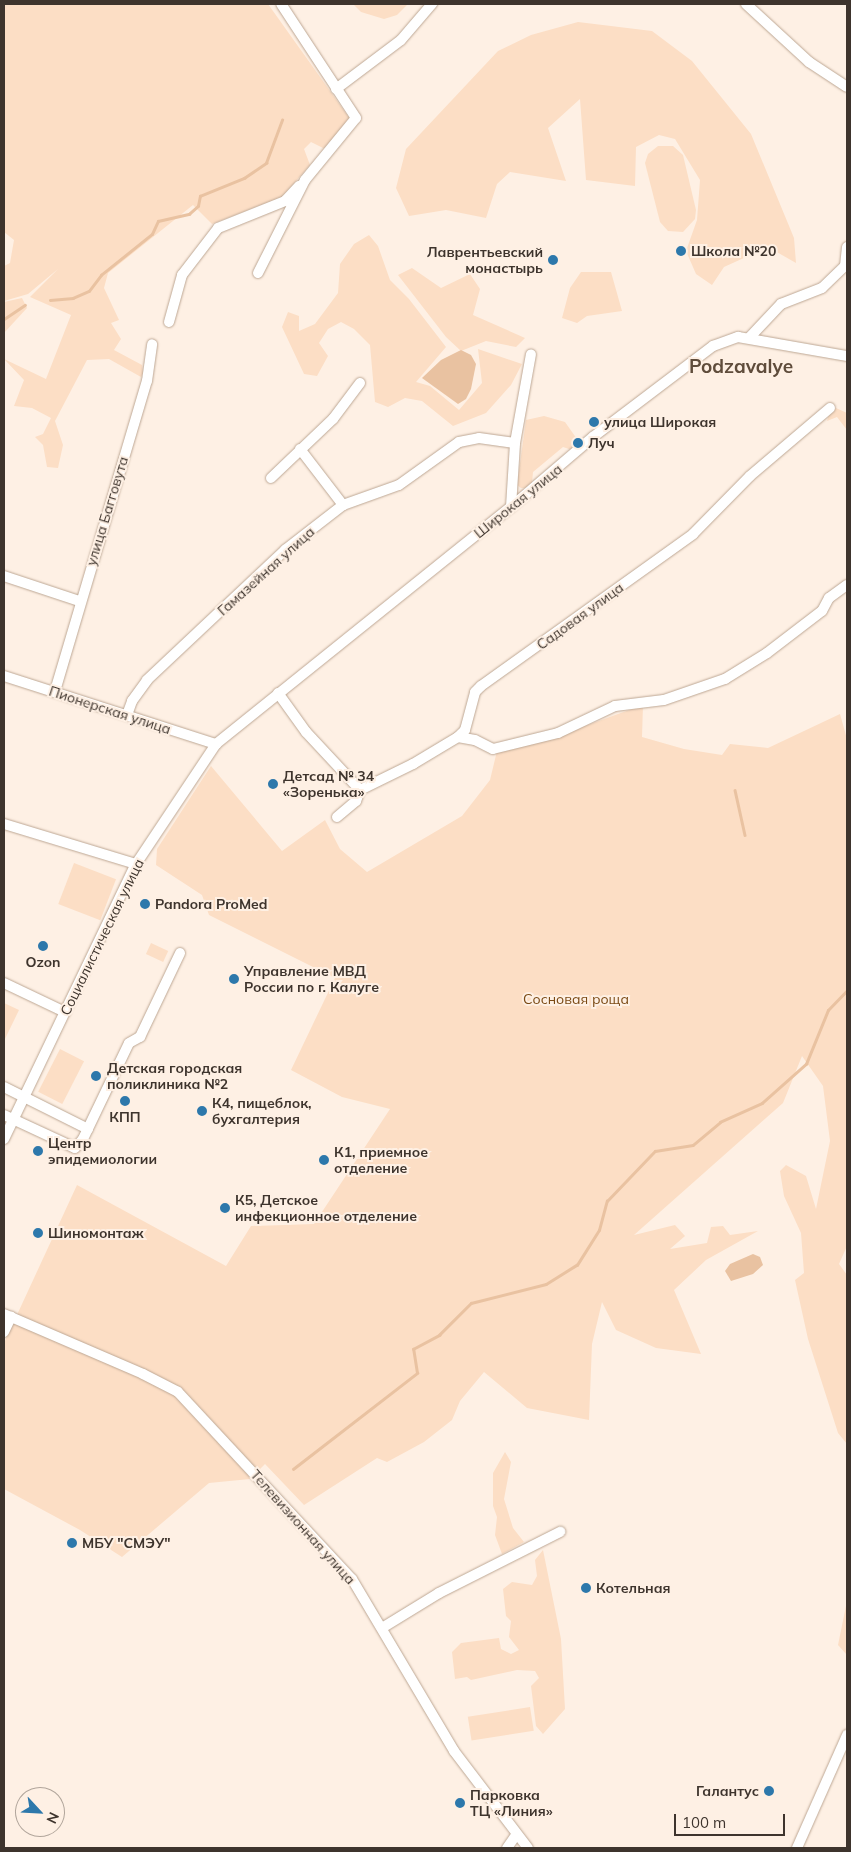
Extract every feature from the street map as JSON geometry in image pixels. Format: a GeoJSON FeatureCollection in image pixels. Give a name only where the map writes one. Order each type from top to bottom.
{"type":"FeatureCollection","features":[{"type":"Feature","properties":{"kind":"street"},"geometry":{"type":"LineString","coordinates":[[169,322],[182,275],[218,228],[284,201],[305,180],[356,118],[281,4]]}},
{"type":"Feature","properties":{"kind":"street"},"geometry":{"type":"LineString","coordinates":[[336,89],[401,40],[432,4]]}},
{"type":"Feature","properties":{"kind":"street"},"geometry":{"type":"LineString","coordinates":[[746,4],[809,62],[847,86]]}},
{"type":"Feature","properties":{"kind":"street"},"geometry":{"type":"LineString","coordinates":[[258,273],[305,180]]}},
{"type":"Feature","properties":{"kind":"street"},"geometry":{"type":"LineString","coordinates":[[749,338],[781,304],[822,288],[845,266],[847,247]]}},
{"type":"Feature","properties":{"kind":"street","name":"Широкая улица"},"geometry":{"type":"LineString","coordinates":[[216,744],[511,507],[593,437],[713,346],[727,339],[749,338],[847,356]]}},
{"type":"Feature","properties":{"kind":"street","name":"улица Багговута"},"geometry":{"type":"LineString","coordinates":[[54,691],[79,601],[147,381],[152,344]]}},
{"type":"Feature","properties":{"kind":"street"},"geometry":{"type":"LineString","coordinates":[[511,507],[514,443],[531,354]]}},
{"type":"Feature","properties":{"kind":"street"},"geometry":{"type":"LineString","coordinates":[[271,478],[333,419],[360,384]]}},
{"type":"Feature","properties":{"kind":"street","name":"Садовая улица"},"geometry":{"type":"LineString","coordinates":[[458,737],[465,730],[475,692],[481,686],[693,534],[750,476],[830,408]]}},
{"type":"Feature","properties":{"kind":"street","name":"Гамазейная улица"},"geometry":{"type":"LineString","coordinates":[[127,715],[132,701],[147,680],[285,550],[343,505],[399,485],[459,442],[479,438],[514,443]]}},
{"type":"Feature","properties":{"kind":"street"},"geometry":{"type":"LineString","coordinates":[[300,449],[343,505]]}},
{"type":"Feature","properties":{"kind":"street"},"geometry":{"type":"LineString","coordinates":[[4,576],[79,601]]}},
{"type":"Feature","properties":{"kind":"street"},"geometry":{"type":"LineString","coordinates":[[338,817],[356,801],[360,790],[413,764],[458,737],[475,740],[493,749],[558,733],[615,706],[664,700],[725,678],[767,653],[814,617],[829,598],[847,585]]}},
{"type":"Feature","properties":{"kind":"street","name":"Пионерская улица"},"geometry":{"type":"LineString","coordinates":[[4,676],[216,744]]}},
{"type":"Feature","properties":{"kind":"street"},"geometry":{"type":"LineString","coordinates":[[278,693],[306,732],[360,790]]}},
{"type":"Feature","properties":{"kind":"street","name":"Социалистическая улица"},"geometry":{"type":"LineString","coordinates":[[4,1139],[8,1118],[24,1097],[136,864],[216,744]]}},
{"type":"Feature","properties":{"kind":"street"},"geometry":{"type":"LineString","coordinates":[[4,824],[136,864]]}},
{"type":"Feature","properties":{"kind":"street"},"geometry":{"type":"LineString","coordinates":[[8,1118],[75,1148],[88,1129],[129,1043],[140,1037],[180,953]]}},
{"type":"Feature","properties":{"kind":"street"},"geometry":{"type":"LineString","coordinates":[[4,983],[65,1012]]}},
{"type":"Feature","properties":{"kind":"street"},"geometry":{"type":"LineString","coordinates":[[4,1087],[88,1129]]}},
{"type":"Feature","properties":{"kind":"street"},"geometry":{"type":"LineString","coordinates":[[4,1332],[7,1316]]}},
{"type":"Feature","properties":{"kind":"street","name":"Телевизионная улица"},"geometry":{"type":"LineString","coordinates":[[7,1316],[144,1374],[178,1392],[352,1579],[454,1751],[528,1848]]}},
{"type":"Feature","properties":{"kind":"street"},"geometry":{"type":"LineString","coordinates":[[382,1628],[439,1593],[560,1532]]}},
{"type":"Feature","properties":{"kind":"street"},"geometry":{"type":"LineString","coordinates":[[797,1848],[847,1735]]}},
{"type":"Feature","properties":{"kind":"street"},"geometry":{"type":"LineString","coordinates":[[507,1848],[516,1834]]}},
{"type":"Feature","properties":{"kind":"green space"},"geometry":{"type":"Polygon","coordinates":[[[4,4],[268,4],[350,119],[325,149],[311,142],[304,149],[310,165],[282,197],[212,224],[193,205],[108,273],[104,288],[119,320],[111,323],[121,339],[114,350],[142,365],[143,373],[141,377],[109,359],[87,360],[55,421],[63,445],[58,468],[47,467],[43,445],[35,437],[43,434],[51,418],[32,408],[14,406],[24,380],[4,359],[46,379],[71,315],[30,297],[58,269],[28,294],[4,301],[4,266],[10,263],[14,240],[4,232],[4,4]]]}},
{"type":"Feature","properties":{"kind":"green space"},"geometry":{"type":"Polygon","coordinates":[[[408,4],[397,15],[384,19],[361,12],[354,5],[408,4]]]}},
{"type":"Feature","properties":{"kind":"green space"},"geometry":{"type":"Polygon","coordinates":[[[578,22],[652,31],[692,61],[751,134],[794,238],[796,263],[768,247],[724,267],[712,285],[696,274],[686,251],[697,220],[700,180],[675,139],[659,135],[636,147],[635,186],[586,180],[580,99],[548,128],[566,181],[510,172],[497,184],[486,218],[446,210],[409,216],[396,188],[406,149],[498,51],[531,35],[578,22]]]}},
{"type":"Feature","properties":{"kind":"green space"},"geometry":{"type":"Polygon","coordinates":[[[658,146],[673,146],[683,155],[696,210],[695,219],[683,232],[668,231],[660,222],[645,163],[648,154],[658,146]]]}},
{"type":"Feature","properties":{"kind":"green space"},"geometry":{"type":"Polygon","coordinates":[[[369,235],[378,246],[390,280],[409,299],[446,347],[416,382],[430,386],[459,410],[482,383],[478,349],[522,364],[511,385],[486,413],[453,426],[422,401],[405,398],[388,407],[375,402],[370,345],[354,329],[341,322],[328,329],[319,343],[328,356],[317,376],[304,374],[282,327],[288,312],[299,316],[299,331],[315,324],[338,293],[340,264],[354,244],[369,235]]]}},
{"type":"Feature","properties":{"kind":"green space"},"geometry":{"type":"Polygon","coordinates":[[[412,268],[441,288],[470,274],[480,289],[473,315],[525,338],[516,347],[486,341],[461,351],[446,337],[398,275],[412,268]]]}},
{"type":"Feature","properties":{"kind":"green space"},"geometry":{"type":"Polygon","coordinates":[[[581,272],[611,272],[622,311],[587,316],[577,323],[562,318],[570,288],[581,272]]]}},
{"type":"Feature","properties":{"kind":"green space"},"geometry":{"type":"Polygon","coordinates":[[[22,298],[27,308],[4,333],[4,302],[22,298]]]}},
{"type":"Feature","properties":{"kind":"green space"},"geometry":{"type":"Polygon","coordinates":[[[836,408],[847,413],[847,430],[837,417],[827,421],[829,414],[836,408]]]}},
{"type":"Feature","properties":{"kind":"green space"},"geometry":{"type":"Polygon","coordinates":[[[544,416],[565,422],[577,439],[576,446],[572,450],[563,447],[533,472],[532,483],[527,488],[521,488],[517,485],[526,420],[544,416]]]}},
{"type":"Feature","properties":{"kind":"green space","name":"Сосновая роща"},"geometry":{"type":"Polygon","coordinates":[[[643,705],[642,737],[684,749],[722,755],[730,744],[768,748],[840,714],[847,739],[847,1246],[839,1264],[847,1275],[847,1444],[838,1433],[808,1339],[795,1280],[804,1273],[801,1233],[784,1196],[780,1171],[786,1165],[806,1176],[816,1209],[830,1141],[823,1086],[802,1056],[783,1103],[634,1235],[675,1225],[685,1236],[670,1249],[707,1243],[711,1227],[723,1226],[730,1235],[758,1231],[706,1260],[674,1290],[701,1354],[656,1348],[616,1330],[602,1302],[592,1344],[589,1420],[527,1408],[484,1372],[460,1401],[452,1420],[424,1442],[387,1462],[377,1458],[304,1505],[265,1464],[250,1479],[209,1483],[122,1557],[80,1530],[4,1489],[4,1343],[77,1185],[226,1266],[251,1226],[314,1224],[390,1109],[342,1097],[291,1070],[335,978],[209,915],[202,895],[156,865],[157,849],[211,766],[282,851],[325,820],[340,849],[367,872],[462,816],[490,780],[497,751],[560,735],[643,705]]]}},
{"type":"Feature","properties":{"kind":"green space"},"geometry":{"type":"Polygon","coordinates":[[[74,863],[116,879],[100,920],[58,904],[74,863]]]}},
{"type":"Feature","properties":{"kind":"green space"},"geometry":{"type":"Polygon","coordinates":[[[151,943],[168,951],[163,962],[146,954],[151,943]]]}},
{"type":"Feature","properties":{"kind":"green space"},"geometry":{"type":"Polygon","coordinates":[[[4,1003],[19,1010],[4,1041],[4,1003]]]}},
{"type":"Feature","properties":{"kind":"green space"},"geometry":{"type":"Polygon","coordinates":[[[60,1049],[84,1061],[62,1104],[38,1092],[60,1049]]]}},
{"type":"Feature","properties":{"kind":"green space"},"geometry":{"type":"Polygon","coordinates":[[[505,1452],[511,1462],[504,1499],[513,1528],[524,1542],[502,1554],[495,1535],[497,1517],[493,1506],[493,1473],[505,1452]]]}},
{"type":"Feature","properties":{"kind":"green space"},"geometry":{"type":"Polygon","coordinates":[[[543,1550],[561,1639],[565,1709],[543,1734],[536,1726],[531,1686],[539,1678],[535,1671],[517,1670],[471,1680],[467,1677],[455,1679],[452,1652],[461,1643],[499,1638],[501,1649],[511,1654],[519,1650],[509,1637],[511,1621],[506,1616],[503,1589],[512,1582],[532,1585],[537,1576],[535,1560],[543,1550]]]}},
{"type":"Feature","properties":{"kind":"green space"},"geometry":{"type":"Polygon","coordinates":[[[847,1601],[847,1655],[838,1645],[847,1601]]]}},
{"type":"Feature","properties":{"kind":"green space"},"geometry":{"type":"Polygon","coordinates":[[[530,1707],[534,1731],[472,1741],[468,1717],[530,1707]]]}},
{"type":"Feature","properties":{"kind":"shaded area"},"geometry":{"type":"Polygon","coordinates":[[[461,350],[471,355],[476,364],[471,389],[466,399],[458,404],[422,378],[441,360],[461,350]]]}},
{"type":"Feature","properties":{"kind":"shaded area"},"geometry":{"type":"Polygon","coordinates":[[[753,1254],[760,1257],[763,1265],[753,1274],[731,1281],[725,1271],[730,1264],[753,1254]]]}},
{"type":"Feature","properties":{"kind":"waterway"},"geometry":{"type":"LineString","coordinates":[[50,300],[73,298],[89,291],[101,275],[152,234],[158,221],[189,214],[198,206],[200,196],[244,178],[266,163],[282,120]]}},
{"type":"Feature","properties":{"kind":"waterway"},"geometry":{"type":"LineString","coordinates":[[4,319],[25,305]]}},
{"type":"Feature","properties":{"kind":"waterway"},"geometry":{"type":"LineString","coordinates":[[735,790],[745,835]]}},
{"type":"Feature","properties":{"kind":"waterway"},"geometry":{"type":"LineString","coordinates":[[293,1469],[417,1373],[413,1349],[439,1335],[471,1303],[546,1284],[577,1265],[599,1230],[607,1201],[655,1151],[693,1145],[720,1122],[762,1103],[806,1064],[828,1010],[847,990]]}},
{"type":"Feature","properties":{"kind":"place","name":"Школа №20"},"geometry":{"type":"Point","coordinates":[681,251]}},
{"type":"Feature","properties":{"kind":"place","name":"Лаврентьевский монастырь"},"geometry":{"type":"Point","coordinates":[553,260]}},
{"type":"Feature","properties":{"kind":"place","name":"улица Широкая"},"geometry":{"type":"Point","coordinates":[594,422]}},
{"type":"Feature","properties":{"kind":"place","name":"Луч"},"geometry":{"type":"Point","coordinates":[578,443]}},
{"type":"Feature","properties":{"kind":"place","name":"Детсад № 34 «Зоренька»"},"geometry":{"type":"Point","coordinates":[273,784]}},
{"type":"Feature","properties":{"kind":"place","name":"Pandora ProMed"},"geometry":{"type":"Point","coordinates":[145,904]}},
{"type":"Feature","properties":{"kind":"place","name":"Ozon"},"geometry":{"type":"Point","coordinates":[43,946]}},
{"type":"Feature","properties":{"kind":"place","name":"Управление МВД России по г. Калуге"},"geometry":{"type":"Point","coordinates":[234,979]}},
{"type":"Feature","properties":{"kind":"place","name":"Детская городская поликлиника №2"},"geometry":{"type":"Point","coordinates":[96,1076]}},
{"type":"Feature","properties":{"kind":"place","name":"КПП"},"geometry":{"type":"Point","coordinates":[125,1101]}},
{"type":"Feature","properties":{"kind":"place","name":"К4, пищеблок, бухгалтерия"},"geometry":{"type":"Point","coordinates":[202,1111]}},
{"type":"Feature","properties":{"kind":"place","name":"Центр эпидемиологии"},"geometry":{"type":"Point","coordinates":[38,1151]}},
{"type":"Feature","properties":{"kind":"place","name":"К1, приемное отделение"},"geometry":{"type":"Point","coordinates":[324,1160]}},
{"type":"Feature","properties":{"kind":"place","name":"К5, Детское инфекционное отделение"},"geometry":{"type":"Point","coordinates":[225,1208]}},
{"type":"Feature","properties":{"kind":"place","name":"Шиномонтаж"},"geometry":{"type":"Point","coordinates":[38,1233]}},
{"type":"Feature","properties":{"kind":"place","name":"МБУ \"СМЭУ\""},"geometry":{"type":"Point","coordinates":[72,1543]}},
{"type":"Feature","properties":{"kind":"place","name":"Котельная"},"geometry":{"type":"Point","coordinates":[586,1588]}},
{"type":"Feature","properties":{"kind":"place","name":"Галантус"},"geometry":{"type":"Point","coordinates":[769,1791]}},
{"type":"Feature","properties":{"kind":"place","name":"Парковка ТЦ «Линия»"},"geometry":{"type":"Point","coordinates":[460,1803]}},
{"type":"Feature","properties":{"kind":"district","name":"Podzavalye"},"geometry":{"type":"Point","coordinates":[741,367]}}]}
